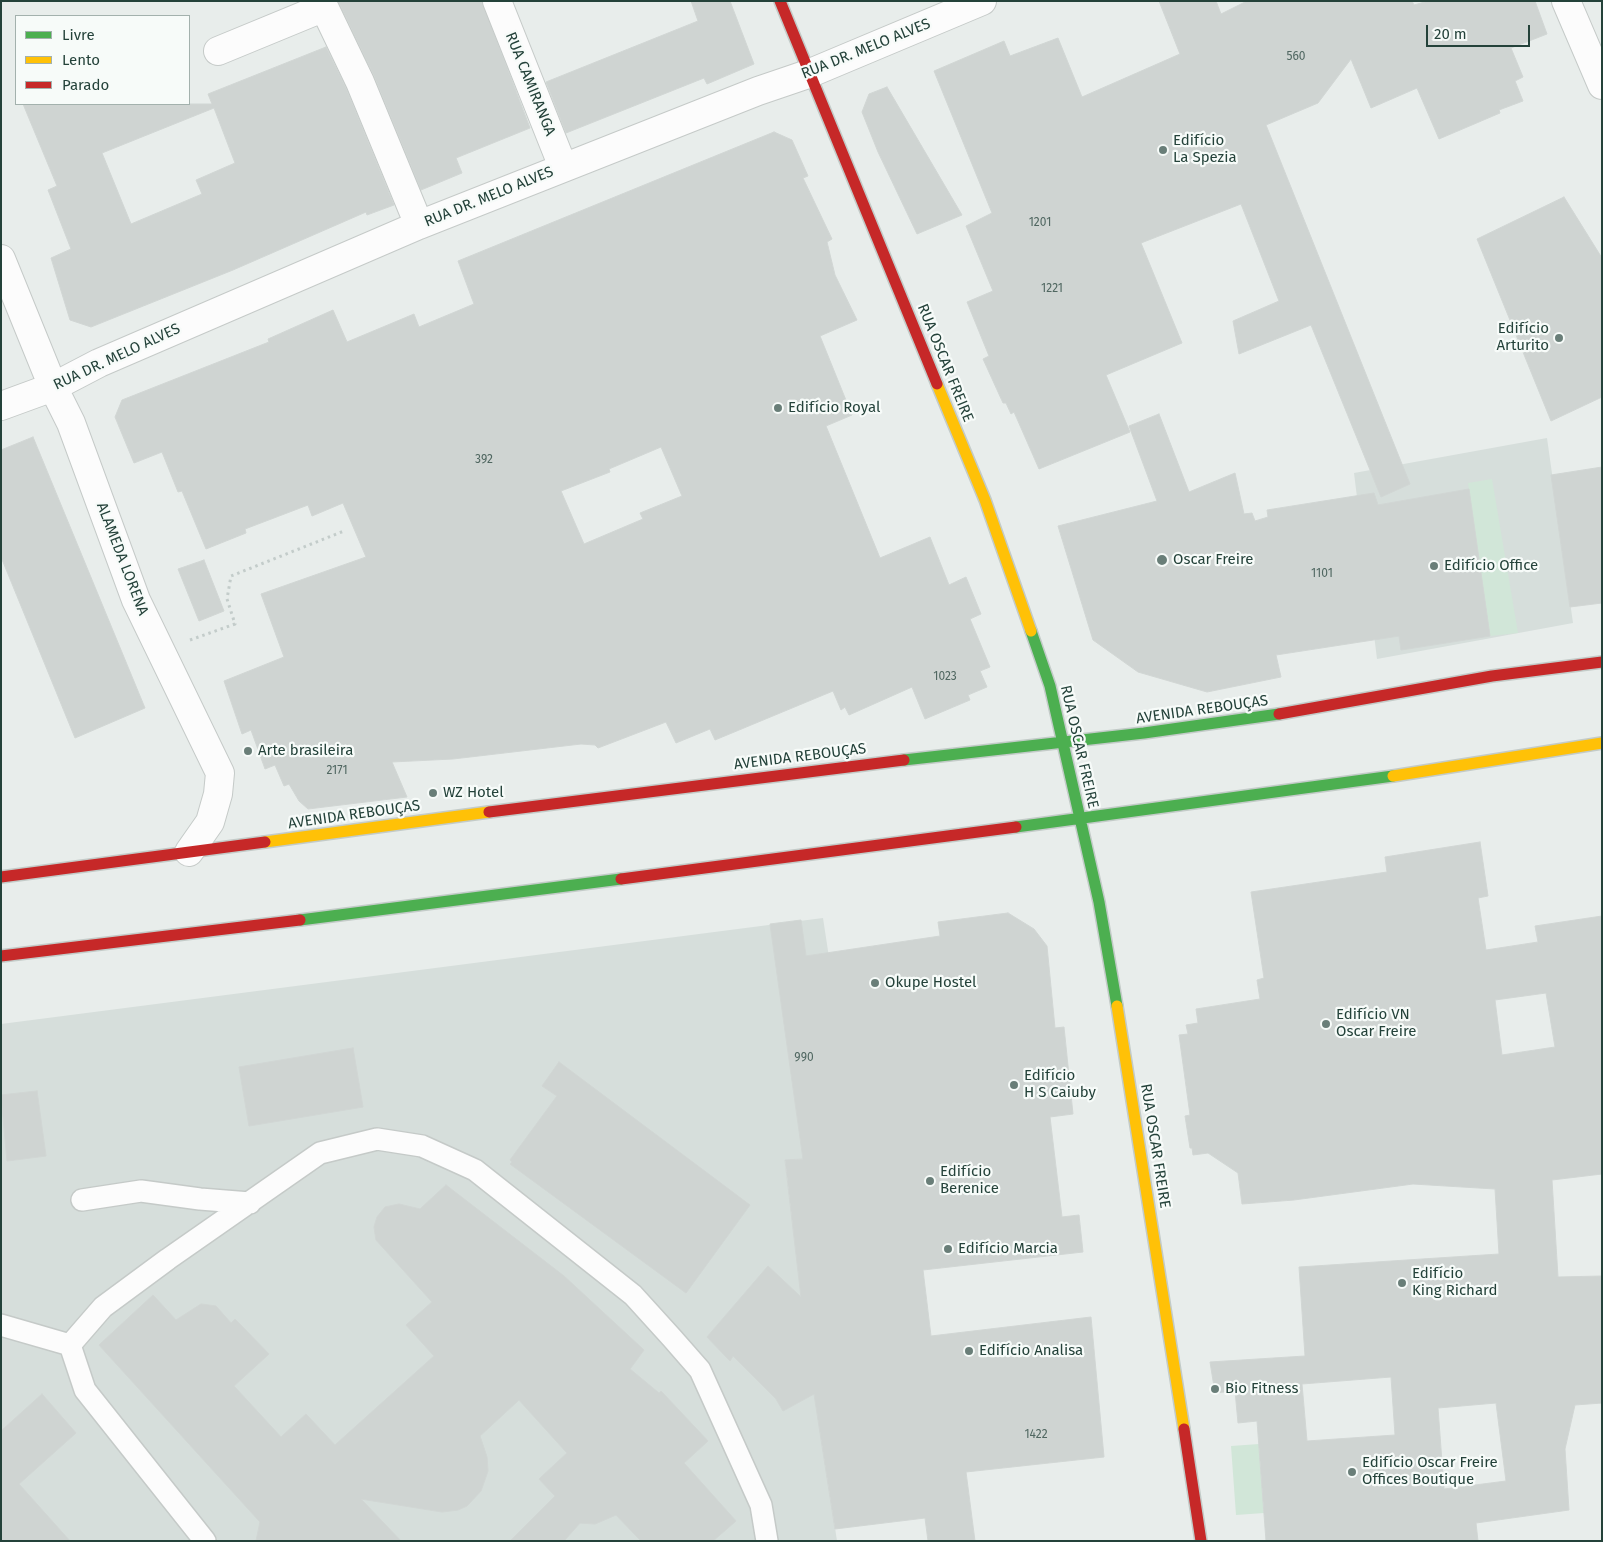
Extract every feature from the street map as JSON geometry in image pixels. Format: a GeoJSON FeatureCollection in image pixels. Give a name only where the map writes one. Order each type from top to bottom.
{"type":"FeatureCollection","features":[{"type":"Feature","properties":{"kind":"main road","name":"RUA OSCAR FREIRE"},"geometry":{"type":"LineString","coordinates":[[780,1],[808,74],[985,500],[1050,686],[1094,877],[1139,1136],[1201,1541]]}},
{"type":"Feature","properties":{"kind":"main road","name":"AVENIDA REBOUÇAS"},"geometry":{"type":"LineString","coordinates":[[1,877],[801,772],[1064,744],[1249,719],[1492,676],[1602,662]]}},
{"type":"Feature","properties":{"kind":"main road"},"geometry":{"type":"LineString","coordinates":[[1,956],[274,924],[1081,819],[1411,773],[1602,743]]}},
{"type":"Feature","properties":{"kind":"street","name":"RUA CAMIRANGA"},"geometry":{"type":"LineString","coordinates":[[497,1],[564,167]]}},
{"type":"Feature","properties":{"kind":"street","name":"RUA DR. MELO ALVES"},"geometry":{"type":"LineString","coordinates":[[1,406],[53,387],[99,363],[419,225],[758,91],[808,74],[982,1]]}},
{"type":"Feature","properties":{"kind":"street"},"geometry":{"type":"LineString","coordinates":[[1566,1],[1602,85]]}},
{"type":"Feature","properties":{"kind":"street"},"geometry":{"type":"LineString","coordinates":[[218,51],[320,9],[325,10],[360,82],[419,225]]}},
{"type":"Feature","properties":{"kind":"street","name":"ALAMEDA LORENA"},"geometry":{"type":"LineString","coordinates":[[1,259],[53,387],[71,423],[136,600],[220,773],[218,794],[210,822],[189,852]]}},
{"type":"Feature","properties":{"kind":"lane"},"geometry":{"type":"LineString","coordinates":[[70,1345],[103,1306],[168,1258],[320,1153],[377,1139],[422,1146],[475,1170],[633,1295],[700,1370],[761,1505],[767,1541]]}},
{"type":"Feature","properties":{"kind":"lane"},"geometry":{"type":"LineString","coordinates":[[82,1200],[141,1191],[200,1200],[250,1202]]}},
{"type":"Feature","properties":{"kind":"lane"},"geometry":{"type":"LineString","coordinates":[[1,1326],[70,1345]]}},
{"type":"Feature","properties":{"kind":"lane"},"geometry":{"type":"LineString","coordinates":[[70,1345],[85,1390],[205,1541]]}},
{"type":"Feature","properties":{"kind":"path"},"geometry":{"type":"LineString","coordinates":[[184,642],[235,624],[227,599],[231,576],[344,531]]}},
{"type":"Feature","properties":{"kind":"shaded area"},"geometry":{"type":"Polygon","coordinates":[[[1547,438],[1573,623],[1377,659],[1354,473],[1547,438]]]}},
{"type":"Feature","properties":{"kind":"shaded area"},"geometry":{"type":"Polygon","coordinates":[[[823,918],[859,1154],[785,1161],[812,1375],[837,1541],[1,1541],[1,1024],[823,918]]]}},
{"type":"Feature","properties":{"kind":"green space"},"geometry":{"type":"Polygon","coordinates":[[[1492,479],[1518,633],[1490,636],[1468,483],[1492,479]]]}},
{"type":"Feature","properties":{"kind":"green space"},"geometry":{"type":"Polygon","coordinates":[[[1259,1444],[1264,1513],[1236,1515],[1231,1446],[1259,1444]]]}},
{"type":"Feature","properties":{"kind":"building"},"geometry":{"type":"Polygon","coordinates":[[[338,1],[482,1],[530,128],[456,158],[462,173],[421,190],[374,76],[338,1]]]}},
{"type":"Feature","properties":{"kind":"building"},"geometry":{"type":"Polygon","coordinates":[[[691,1],[730,1],[754,64],[707,84],[704,78],[566,133],[546,82],[698,21],[691,1]]]}},
{"type":"Feature","properties":{"kind":"building"},"geometry":{"type":"Polygon","coordinates":[[[1159,1],[1216,1],[1221,14],[1247,1],[1412,1],[1414,5],[1428,1],[1535,1],[1547,34],[1511,48],[1523,77],[1515,81],[1523,101],[1499,110],[1500,113],[1439,139],[1417,88],[1371,108],[1351,59],[1318,103],[1266,125],[1410,484],[1381,497],[1311,325],[1239,354],[1233,321],[1279,301],[1241,204],[1141,243],[1182,343],[1106,375],[1130,432],[1039,469],[1014,412],[1011,414],[1006,403],[1003,403],[983,359],[989,356],[967,302],[993,291],[966,226],[992,213],[934,71],[1004,41],[1010,56],[1058,38],[1082,97],[1180,54],[1159,1]]]}},
{"type":"Feature","properties":{"kind":"building"},"geometry":{"type":"Polygon","coordinates":[[[326,47],[346,88],[394,205],[367,215],[366,212],[233,270],[91,327],[70,320],[51,258],[71,249],[48,190],[57,186],[23,105],[212,104],[208,94],[326,47]],[[214,108],[102,153],[131,224],[202,194],[196,180],[235,163],[214,108]]]}},
{"type":"Feature","properties":{"kind":"building"},"geometry":{"type":"Polygon","coordinates":[[[887,87],[962,215],[917,234],[878,152],[862,112],[869,94],[887,87]]]}},
{"type":"Feature","properties":{"kind":"building"},"geometry":{"type":"Polygon","coordinates":[[[774,132],[792,140],[808,176],[803,178],[832,239],[827,242],[835,275],[857,320],[820,336],[852,415],[826,426],[880,558],[930,537],[949,585],[966,577],[981,614],[970,619],[990,667],[980,671],[987,687],[968,695],[970,700],[925,719],[912,687],[849,715],[845,707],[841,710],[833,691],[715,740],[710,729],[676,743],[666,722],[598,748],[595,745],[581,744],[453,759],[392,762],[407,797],[308,809],[299,801],[289,784],[284,786],[275,765],[265,769],[251,730],[242,734],[224,681],[284,657],[261,594],[366,557],[343,503],[312,516],[308,505],[245,529],[246,533],[206,549],[182,491],[178,492],[162,452],[134,463],[115,417],[122,400],[269,342],[268,339],[333,310],[347,342],[414,314],[419,327],[474,304],[458,261],[774,132]],[[661,447],[609,469],[610,472],[561,491],[584,544],[643,519],[640,513],[682,496],[661,447]]]}},
{"type":"Feature","properties":{"kind":"building","name":"Edifício Arturito"},"geometry":{"type":"Polygon","coordinates":[[[1564,197],[1602,258],[1602,397],[1551,421],[1477,239],[1564,197]]]}},
{"type":"Feature","properties":{"kind":"building"},"geometry":{"type":"Polygon","coordinates":[[[1159,414],[1189,492],[1235,473],[1244,514],[1252,513],[1255,521],[1268,517],[1267,510],[1374,493],[1378,505],[1469,489],[1490,636],[1401,650],[1399,636],[1276,655],[1281,677],[1207,692],[1138,672],[1093,640],[1058,526],[1157,501],[1129,426],[1159,414]]]}},
{"type":"Feature","properties":{"kind":"building"},"geometry":{"type":"Polygon","coordinates":[[[33,437],[145,708],[75,738],[1,557],[1,450],[33,437]]]}},
{"type":"Feature","properties":{"kind":"building"},"geometry":{"type":"Polygon","coordinates":[[[1602,467],[1602,603],[1570,607],[1551,475],[1602,467]]]}},
{"type":"Feature","properties":{"kind":"building"},"geometry":{"type":"Polygon","coordinates":[[[204,560],[224,611],[199,621],[178,569],[204,560]]]}},
{"type":"Feature","properties":{"kind":"building"},"geometry":{"type":"Polygon","coordinates":[[[1480,842],[1488,896],[1478,898],[1486,950],[1538,942],[1535,926],[1602,916],[1602,1174],[1552,1180],[1558,1277],[1602,1276],[1602,1403],[1575,1405],[1565,1449],[1569,1510],[1476,1523],[1478,1541],[1266,1541],[1257,1421],[1238,1423],[1235,1391],[1215,1393],[1210,1362],[1305,1356],[1299,1267],[1499,1254],[1495,1189],[1413,1184],[1294,1200],[1242,1204],[1238,1173],[1208,1153],[1193,1155],[1192,1148],[1190,1148],[1185,1116],[1190,1115],[1179,1035],[1188,1034],[1186,1025],[1198,1023],[1196,1009],[1260,999],[1257,980],[1264,978],[1251,892],[1387,872],[1385,857],[1480,842]],[[1546,993],[1495,1000],[1502,1055],[1555,1047],[1546,993]],[[1391,1377],[1302,1384],[1307,1441],[1395,1435],[1391,1377]],[[1496,1403],[1438,1408],[1444,1489],[1506,1481],[1496,1403]]]}},
{"type":"Feature","properties":{"kind":"building"},"geometry":{"type":"Polygon","coordinates":[[[1008,913],[1034,929],[1047,946],[1055,1028],[1064,1027],[1073,1114],[1050,1117],[1062,1217],[1079,1215],[1083,1252],[923,1270],[931,1336],[1091,1317],[1104,1457],[966,1472],[975,1541],[928,1541],[925,1518],[835,1529],[814,1394],[783,1411],[776,1399],[733,1356],[730,1361],[707,1337],[768,1266],[801,1297],[785,1160],[803,1159],[770,924],[801,920],[806,956],[940,936],[938,922],[1008,913]]]}},
{"type":"Feature","properties":{"kind":"building"},"geometry":{"type":"Polygon","coordinates":[[[353,1048],[363,1107],[249,1126],[239,1067],[353,1048]]]}},
{"type":"Feature","properties":{"kind":"building"},"geometry":{"type":"Polygon","coordinates":[[[559,1062],[750,1205],[686,1293],[510,1164],[512,1162],[510,1160],[557,1096],[542,1086],[559,1062]]]}},
{"type":"Feature","properties":{"kind":"building"},"geometry":{"type":"Polygon","coordinates":[[[37,1091],[46,1156],[7,1161],[1,1095],[37,1091]]]}},
{"type":"Feature","properties":{"kind":"building"},"geometry":{"type":"Polygon","coordinates":[[[446,1185],[564,1276],[644,1350],[630,1369],[659,1393],[661,1391],[708,1441],[684,1463],[736,1521],[713,1541],[641,1541],[616,1515],[595,1524],[580,1523],[564,1541],[510,1541],[555,1496],[539,1479],[567,1453],[519,1400],[480,1436],[487,1457],[488,1471],[481,1491],[467,1506],[458,1510],[442,1512],[361,1499],[401,1541],[256,1541],[260,1522],[99,1345],[153,1295],[176,1320],[201,1304],[216,1306],[231,1323],[235,1319],[269,1354],[234,1386],[281,1437],[306,1414],[335,1445],[434,1356],[406,1325],[432,1302],[376,1240],[374,1227],[377,1217],[385,1207],[399,1204],[420,1209],[446,1185]]]}},
{"type":"Feature","properties":{"kind":"building"},"geometry":{"type":"Polygon","coordinates":[[[42,1394],[76,1433],[19,1484],[70,1541],[1,1541],[1,1431],[42,1394]]]}},
{"type":"Feature","properties":{"kind":"traffic: fast"},"geometry":{"type":"LineString","coordinates":[[1031,631],[1050,686],[1099,902],[1117,1006]]}},
{"type":"Feature","properties":{"kind":"traffic: fast"},"geometry":{"type":"LineString","coordinates":[[904,760],[1144,733],[1279,714]]}},
{"type":"Feature","properties":{"kind":"traffic: fast"},"geometry":{"type":"LineString","coordinates":[[1016,827],[1393,776]]}},
{"type":"Feature","properties":{"kind":"traffic: fast"},"geometry":{"type":"LineString","coordinates":[[300,920],[621,879]]}},
{"type":"Feature","properties":{"kind":"traffic: slow"},"geometry":{"type":"LineString","coordinates":[[937,384],[985,500],[1031,631]]}},
{"type":"Feature","properties":{"kind":"traffic: slow"},"geometry":{"type":"LineString","coordinates":[[1393,776],[1602,743]]}},
{"type":"Feature","properties":{"kind":"traffic: slow"},"geometry":{"type":"LineString","coordinates":[[265,842],[489,812]]}},
{"type":"Feature","properties":{"kind":"traffic: slow"},"geometry":{"type":"LineString","coordinates":[[1117,1006],[1184,1429]]}},
{"type":"Feature","properties":{"kind":"traffic: jam"},"geometry":{"type":"LineString","coordinates":[[780,1],[937,384]]}},
{"type":"Feature","properties":{"kind":"traffic: jam"},"geometry":{"type":"LineString","coordinates":[[1279,714],[1492,676],[1602,662]]}},
{"type":"Feature","properties":{"kind":"traffic: jam"},"geometry":{"type":"LineString","coordinates":[[489,812],[904,760]]}},
{"type":"Feature","properties":{"kind":"traffic: jam"},"geometry":{"type":"LineString","coordinates":[[621,879],[1016,827]]}},
{"type":"Feature","properties":{"kind":"traffic: jam"},"geometry":{"type":"LineString","coordinates":[[1,877],[265,842]]}},
{"type":"Feature","properties":{"kind":"traffic: jam"},"geometry":{"type":"LineString","coordinates":[[1,956],[300,920]]}},
{"type":"Feature","properties":{"kind":"traffic: jam"},"geometry":{"type":"LineString","coordinates":[[1184,1429],[1201,1541]]}},
{"type":"Feature","properties":{"kind":"place","name":"Edifício La Spezia"},"geometry":{"type":"Point","coordinates":[1163,150]}},
{"type":"Feature","properties":{"kind":"place","name":"Edifício Arturito"},"geometry":{"type":"Point","coordinates":[1559,338]}},
{"type":"Feature","properties":{"kind":"place","name":"Edifício Royal"},"geometry":{"type":"Point","coordinates":[778,408]}},
{"type":"Feature","properties":{"kind":"place","name":"Oscar Freire"},"geometry":{"type":"Point","coordinates":[1162,560]}},
{"type":"Feature","properties":{"kind":"place","name":"Edifício Office"},"geometry":{"type":"Point","coordinates":[1434,566]}},
{"type":"Feature","properties":{"kind":"place","name":"Arte brasileira"},"geometry":{"type":"Point","coordinates":[248,751]}},
{"type":"Feature","properties":{"kind":"place","name":"WZ Hotel"},"geometry":{"type":"Point","coordinates":[433,793]}},
{"type":"Feature","properties":{"kind":"place","name":"Okupe Hostel"},"geometry":{"type":"Point","coordinates":[875,983]}},
{"type":"Feature","properties":{"kind":"place","name":"Edifício VN Oscar Freire"},"geometry":{"type":"Point","coordinates":[1326,1024]}},
{"type":"Feature","properties":{"kind":"place","name":"Edifício H S Caiuby"},"geometry":{"type":"Point","coordinates":[1014,1085]}},
{"type":"Feature","properties":{"kind":"place","name":"Edifício Berenice"},"geometry":{"type":"Point","coordinates":[930,1181]}},
{"type":"Feature","properties":{"kind":"place","name":"Edifício Marcia"},"geometry":{"type":"Point","coordinates":[948,1249]}},
{"type":"Feature","properties":{"kind":"place","name":"Edifício King Richard"},"geometry":{"type":"Point","coordinates":[1402,1283]}},
{"type":"Feature","properties":{"kind":"place","name":"Edifício Analisa"},"geometry":{"type":"Point","coordinates":[969,1351]}},
{"type":"Feature","properties":{"kind":"place","name":"Bio Fitness"},"geometry":{"type":"Point","coordinates":[1215,1389]}},
{"type":"Feature","properties":{"kind":"place","name":"Edifício Oscar Freire Offices Boutique"},"geometry":{"type":"Point","coordinates":[1352,1472]}}]}
